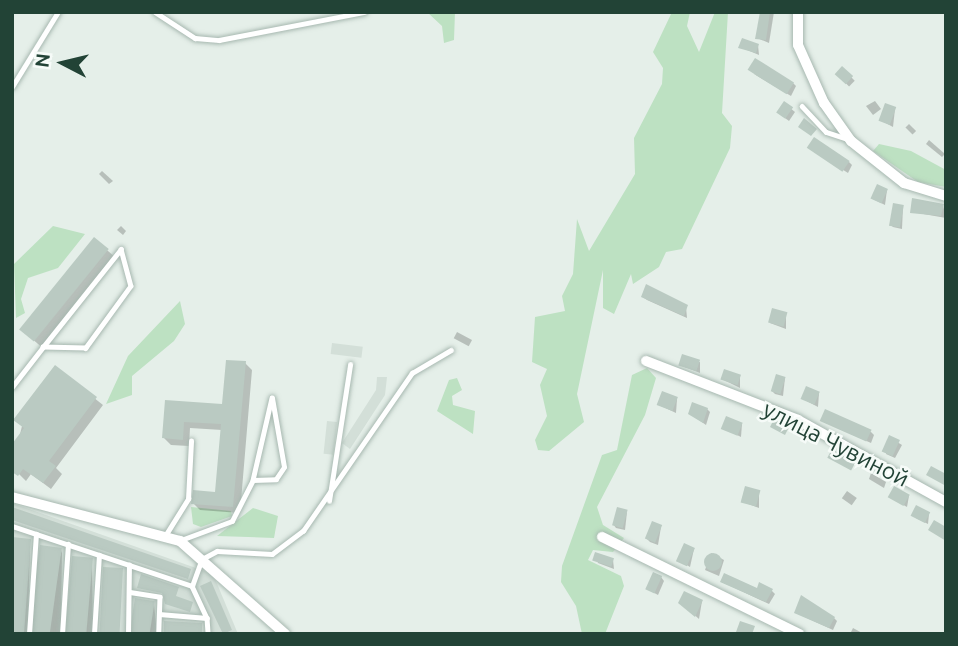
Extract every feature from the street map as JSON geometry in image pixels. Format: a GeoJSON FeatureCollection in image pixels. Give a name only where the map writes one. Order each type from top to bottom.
{"type":"FeatureCollection","features":[{"type":"Feature","properties":{"kind":"street"},"geometry":{"type":"LineString","coordinates":[[798,12],[798,45],[824,103],[851,141],[904,183],[946,196]]}},
{"type":"Feature","properties":{"kind":"street","name":"улица Чувиной"},"geometry":{"type":"LineString","coordinates":[[646,360],[798,420],[946,502]]}},
{"type":"Feature","properties":{"kind":"street"},"geometry":{"type":"LineString","coordinates":[[12,497],[180,541],[285,634]]}},
{"type":"Feature","properties":{"kind":"street"},"geometry":{"type":"LineString","coordinates":[[602,537],[799,634]]}},
{"type":"Feature","properties":{"kind":"lane"},"geometry":{"type":"LineString","coordinates":[[12,86],[58,12]]}},
{"type":"Feature","properties":{"kind":"lane"},"geometry":{"type":"LineString","coordinates":[[155,12],[195,38],[219,40],[365,12]]}},
{"type":"Feature","properties":{"kind":"lane"},"geometry":{"type":"LineString","coordinates":[[802,106],[826,132],[851,141]]}},
{"type":"Feature","properties":{"kind":"lane"},"geometry":{"type":"LineString","coordinates":[[12,387],[121,249],[131,286],[86,348],[43,348]]}},
{"type":"Feature","properties":{"kind":"lane"},"geometry":{"type":"LineString","coordinates":[[208,634],[207,618],[192,586],[202,559],[217,551],[272,554],[329,502],[412,373],[451,350]]}},
{"type":"Feature","properties":{"kind":"lane"},"geometry":{"type":"LineString","coordinates":[[329,502],[350,365]]}},
{"type":"Feature","properties":{"kind":"lane"},"geometry":{"type":"LineString","coordinates":[[180,541],[232,522],[253,480],[272,398],[285,467],[276,479],[253,480]]}},
{"type":"Feature","properties":{"kind":"lane"},"geometry":{"type":"LineString","coordinates":[[165,537],[188,499],[191,441]]}},
{"type":"Feature","properties":{"kind":"lane"},"geometry":{"type":"LineString","coordinates":[[12,526],[192,586]]}},
{"type":"Feature","properties":{"kind":"lane"},"geometry":{"type":"LineString","coordinates":[[30,634],[36,534]]}},
{"type":"Feature","properties":{"kind":"lane"},"geometry":{"type":"LineString","coordinates":[[62,634],[68,544]]}},
{"type":"Feature","properties":{"kind":"lane"},"geometry":{"type":"LineString","coordinates":[[94,634],[99,555]]}},
{"type":"Feature","properties":{"kind":"lane"},"geometry":{"type":"LineString","coordinates":[[128,634],[130,565]]}},
{"type":"Feature","properties":{"kind":"lane"},"geometry":{"type":"LineString","coordinates":[[130,592],[160,597],[159,634]]}},
{"type":"Feature","properties":{"kind":"lane"},"geometry":{"type":"LineString","coordinates":[[159,614],[207,618]]}},
{"type":"Feature","properties":{"kind":"shaded area"},"geometry":{"type":"Polygon","coordinates":[[[332,343],[363,347],[361,358],[331,354],[332,343]]]}},
{"type":"Feature","properties":{"kind":"shaded area"},"geometry":{"type":"Polygon","coordinates":[[[377,377],[387,377],[385,395],[350,449],[342,443],[376,390],[377,377]]]}},
{"type":"Feature","properties":{"kind":"shaded area"},"geometry":{"type":"Polygon","coordinates":[[[327,421],[337,422],[333,455],[324,454],[327,421]]]}},
{"type":"Feature","properties":{"kind":"shaded area"},"geometry":{"type":"Polygon","coordinates":[[[12,503],[213,574],[238,634],[12,634],[12,503]]]}},
{"type":"Feature","properties":{"kind":"green space"},"geometry":{"type":"Polygon","coordinates":[[[427,12],[455,12],[454,40],[444,43],[442,26],[427,12]]]}},
{"type":"Feature","properties":{"kind":"green space"},"geometry":{"type":"Polygon","coordinates":[[[672,12],[690,12],[687,26],[699,52],[715,12],[728,12],[722,113],[732,126],[730,148],[682,249],[666,252],[659,267],[633,284],[631,274],[614,314],[603,308],[603,270],[577,394],[584,422],[549,451],[538,450],[535,440],[547,416],[540,385],[547,369],[532,362],[535,317],[565,311],[562,296],[573,274],[577,219],[589,251],[635,174],[634,138],[662,84],[663,68],[653,52],[672,12]]]}},
{"type":"Feature","properties":{"kind":"green space"},"geometry":{"type":"Polygon","coordinates":[[[879,144],[911,151],[946,170],[946,187],[918,182],[873,151],[879,144]]]}},
{"type":"Feature","properties":{"kind":"green space"},"geometry":{"type":"Polygon","coordinates":[[[53,226],[85,234],[58,268],[28,278],[21,299],[25,313],[16,318],[14,264],[53,226]]]}},
{"type":"Feature","properties":{"kind":"green space"},"geometry":{"type":"Polygon","coordinates":[[[180,301],[185,324],[174,341],[132,376],[132,395],[106,404],[128,356],[180,301]]]}},
{"type":"Feature","properties":{"kind":"green space"},"geometry":{"type":"Polygon","coordinates":[[[647,368],[656,378],[645,415],[597,507],[603,525],[624,538],[613,552],[593,550],[588,560],[621,576],[624,586],[605,634],[582,634],[576,606],[561,582],[562,566],[602,455],[617,450],[632,375],[647,368]]]}},
{"type":"Feature","properties":{"kind":"green space"},"geometry":{"type":"Polygon","coordinates":[[[457,378],[462,390],[452,396],[453,405],[475,411],[473,434],[437,411],[449,380],[457,378]]]}},
{"type":"Feature","properties":{"kind":"green space"},"geometry":{"type":"Polygon","coordinates":[[[191,507],[231,511],[232,516],[201,527],[193,524],[191,507]]]}},
{"type":"Feature","properties":{"kind":"green space"},"geometry":{"type":"Polygon","coordinates":[[[253,508],[278,516],[274,538],[217,536],[253,508]]]}},
{"type":"Feature","properties":{"kind":"building"},"geometry":{"type":"Polygon","coordinates":[[[760,12],[770,12],[766,40],[755,39],[760,12]]]}},
{"type":"Feature","properties":{"kind":"building"},"geometry":{"type":"Polygon","coordinates":[[[742,38],[759,44],[756,53],[738,48],[742,38]]]}},
{"type":"Feature","properties":{"kind":"building"},"geometry":{"type":"Polygon","coordinates":[[[755,58],[794,82],[787,94],[748,70],[755,58]]]}},
{"type":"Feature","properties":{"kind":"building"},"geometry":{"type":"Polygon","coordinates":[[[842,66],[853,76],[846,84],[835,74],[842,66]]]}},
{"type":"Feature","properties":{"kind":"building"},"geometry":{"type":"Polygon","coordinates":[[[784,101],[793,107],[785,119],[776,113],[784,101]]]}},
{"type":"Feature","properties":{"kind":"building"},"geometry":{"type":"Polygon","coordinates":[[[885,103],[896,107],[890,125],[879,121],[885,103]]]}},
{"type":"Feature","properties":{"kind":"building"},"geometry":{"type":"Polygon","coordinates":[[[804,118],[817,129],[811,136],[798,127],[804,118]]]}},
{"type":"Feature","properties":{"kind":"building"},"geometry":{"type":"Polygon","coordinates":[[[814,137],[850,161],[842,172],[807,148],[814,137]]]}},
{"type":"Feature","properties":{"kind":"building"},"geometry":{"type":"Polygon","coordinates":[[[877,184],[888,189],[881,203],[870,199],[877,184]]]}},
{"type":"Feature","properties":{"kind":"building"},"geometry":{"type":"Polygon","coordinates":[[[912,198],[944,204],[941,216],[910,213],[912,198]]]}},
{"type":"Feature","properties":{"kind":"building"},"geometry":{"type":"Polygon","coordinates":[[[893,203],[904,205],[900,228],[889,226],[893,203]]]}},
{"type":"Feature","properties":{"kind":"building"},"geometry":{"type":"Polygon","coordinates":[[[94,237],[109,249],[34,341],[19,329],[94,237]]]}},
{"type":"Feature","properties":{"kind":"building"},"geometry":{"type":"Polygon","coordinates":[[[646,284],[688,305],[684,316],[641,297],[646,284]]]}},
{"type":"Feature","properties":{"kind":"building"},"geometry":{"type":"Polygon","coordinates":[[[772,308],[787,312],[784,327],[768,322],[772,308]]]}},
{"type":"Feature","properties":{"kind":"building"},"geometry":{"type":"Polygon","coordinates":[[[682,354],[700,360],[696,371],[678,365],[682,354]]]}},
{"type":"Feature","properties":{"kind":"building"},"geometry":{"type":"Polygon","coordinates":[[[226,360],[246,361],[233,507],[191,504],[193,490],[215,492],[221,424],[184,422],[183,440],[162,438],[165,400],[222,404],[226,360]]]}},
{"type":"Feature","properties":{"kind":"building"},"geometry":{"type":"Polygon","coordinates":[[[55,365],[97,397],[49,461],[56,466],[43,483],[23,469],[18,476],[12,472],[12,444],[24,428],[13,420],[55,365]]]}},
{"type":"Feature","properties":{"kind":"building"},"geometry":{"type":"Polygon","coordinates":[[[724,369],[741,375],[737,385],[720,379],[724,369]]]}},
{"type":"Feature","properties":{"kind":"building"},"geometry":{"type":"Polygon","coordinates":[[[776,374],[786,377],[780,394],[771,391],[776,374]]]}},
{"type":"Feature","properties":{"kind":"building"},"geometry":{"type":"Polygon","coordinates":[[[806,386],[820,392],[814,405],[801,399],[806,386]]]}},
{"type":"Feature","properties":{"kind":"building"},"geometry":{"type":"Polygon","coordinates":[[[662,391],[678,397],[672,411],[657,405],[662,391]]]}},
{"type":"Feature","properties":{"kind":"building"},"geometry":{"type":"Polygon","coordinates":[[[692,402],[708,408],[703,423],[688,414],[692,402]]]}},
{"type":"Feature","properties":{"kind":"building"},"geometry":{"type":"Polygon","coordinates":[[[825,409],[872,430],[866,442],[820,421],[825,409]]]}},
{"type":"Feature","properties":{"kind":"building"},"geometry":{"type":"Polygon","coordinates":[[[726,416],[743,423],[737,436],[721,429],[726,416]]]}},
{"type":"Feature","properties":{"kind":"building"},"geometry":{"type":"Polygon","coordinates":[[[774,419],[790,425],[785,435],[770,427],[774,419]]]}},
{"type":"Feature","properties":{"kind":"building"},"geometry":{"type":"Polygon","coordinates":[[[889,435],[900,440],[893,456],[882,451],[889,435]]]}},
{"type":"Feature","properties":{"kind":"building"},"geometry":{"type":"Polygon","coordinates":[[[832,449],[856,462],[851,471],[827,458],[832,449]]]}},
{"type":"Feature","properties":{"kind":"building"},"geometry":{"type":"Polygon","coordinates":[[[931,466],[946,474],[946,486],[926,475],[931,466]]]}},
{"type":"Feature","properties":{"kind":"building"},"geometry":{"type":"Polygon","coordinates":[[[745,486],[760,490],[756,507],[741,502],[745,486]]]}},
{"type":"Feature","properties":{"kind":"building"},"geometry":{"type":"Polygon","coordinates":[[[894,486],[910,495],[903,506],[888,497],[894,486]]]}},
{"type":"Feature","properties":{"kind":"building"},"geometry":{"type":"Polygon","coordinates":[[[916,505],[930,512],[925,523],[911,516],[916,505]]]}},
{"type":"Feature","properties":{"kind":"building"},"geometry":{"type":"Polygon","coordinates":[[[12,507],[191,569],[188,579],[12,520],[12,507]]]}},
{"type":"Feature","properties":{"kind":"building"},"geometry":{"type":"Polygon","coordinates":[[[617,507],[628,510],[623,528],[612,525],[617,507]]]}},
{"type":"Feature","properties":{"kind":"building"},"geometry":{"type":"Polygon","coordinates":[[[934,520],[946,527],[946,541],[928,530],[934,520]]]}},
{"type":"Feature","properties":{"kind":"building"},"geometry":{"type":"Polygon","coordinates":[[[652,521],[662,525],[655,543],[645,539],[652,521]]]}},
{"type":"Feature","properties":{"kind":"building"},"geometry":{"type":"Polygon","coordinates":[[[12,537],[31,539],[24,634],[12,634],[12,537]]]}},
{"type":"Feature","properties":{"kind":"building"},"geometry":{"type":"Polygon","coordinates":[[[684,543],[695,548],[687,566],[676,561],[684,543]]]}},
{"type":"Feature","properties":{"kind":"building"},"geometry":{"type":"Polygon","coordinates":[[[40,545],[62,548],[50,634],[28,633],[40,545]]]}},
{"type":"Feature","properties":{"kind":"building"},"geometry":{"type":"Polygon","coordinates":[[[595,552],[614,558],[611,567],[592,561],[595,552]]]}},
{"type":"Feature","properties":{"kind":"building"},"geometry":{"type":"Polygon","coordinates":[[[709,553],[717,553],[722,562],[720,569],[709,571],[704,566],[704,558],[709,553]]]}},
{"type":"Feature","properties":{"kind":"building"},"geometry":{"type":"Polygon","coordinates":[[[72,556],[93,558],[86,634],[65,634],[72,556]]]}},
{"type":"Feature","properties":{"kind":"building"},"geometry":{"type":"Polygon","coordinates":[[[103,567],[123,568],[120,634],[99,634],[103,567]]]}},
{"type":"Feature","properties":{"kind":"building"},"geometry":{"type":"Polygon","coordinates":[[[653,572],[662,576],[654,593],[645,589],[653,572]]]}},
{"type":"Feature","properties":{"kind":"building"},"geometry":{"type":"Polygon","coordinates":[[[724,573],[757,588],[759,582],[773,589],[766,602],[720,582],[724,573]]]}},
{"type":"Feature","properties":{"kind":"building"},"geometry":{"type":"Polygon","coordinates":[[[141,574],[179,587],[176,596],[193,602],[190,612],[165,604],[162,593],[137,588],[141,574]]]}},
{"type":"Feature","properties":{"kind":"building"},"geometry":{"type":"Polygon","coordinates":[[[211,581],[232,630],[223,634],[200,586],[211,581]]]}},
{"type":"Feature","properties":{"kind":"building"},"geometry":{"type":"Polygon","coordinates":[[[684,591],[703,600],[695,617],[678,603],[684,591]]]}},
{"type":"Feature","properties":{"kind":"building"},"geometry":{"type":"Polygon","coordinates":[[[801,595],[835,617],[829,628],[794,613],[801,595]]]}},
{"type":"Feature","properties":{"kind":"building"},"geometry":{"type":"Polygon","coordinates":[[[135,598],[155,601],[150,634],[129,634],[135,598]]]}},
{"type":"Feature","properties":{"kind":"building"},"geometry":{"type":"Polygon","coordinates":[[[164,621],[202,623],[202,634],[164,634],[164,621]]]}},
{"type":"Feature","properties":{"kind":"building"},"geometry":{"type":"Polygon","coordinates":[[[740,621],[755,626],[752,634],[736,632],[740,621]]]}}]}
